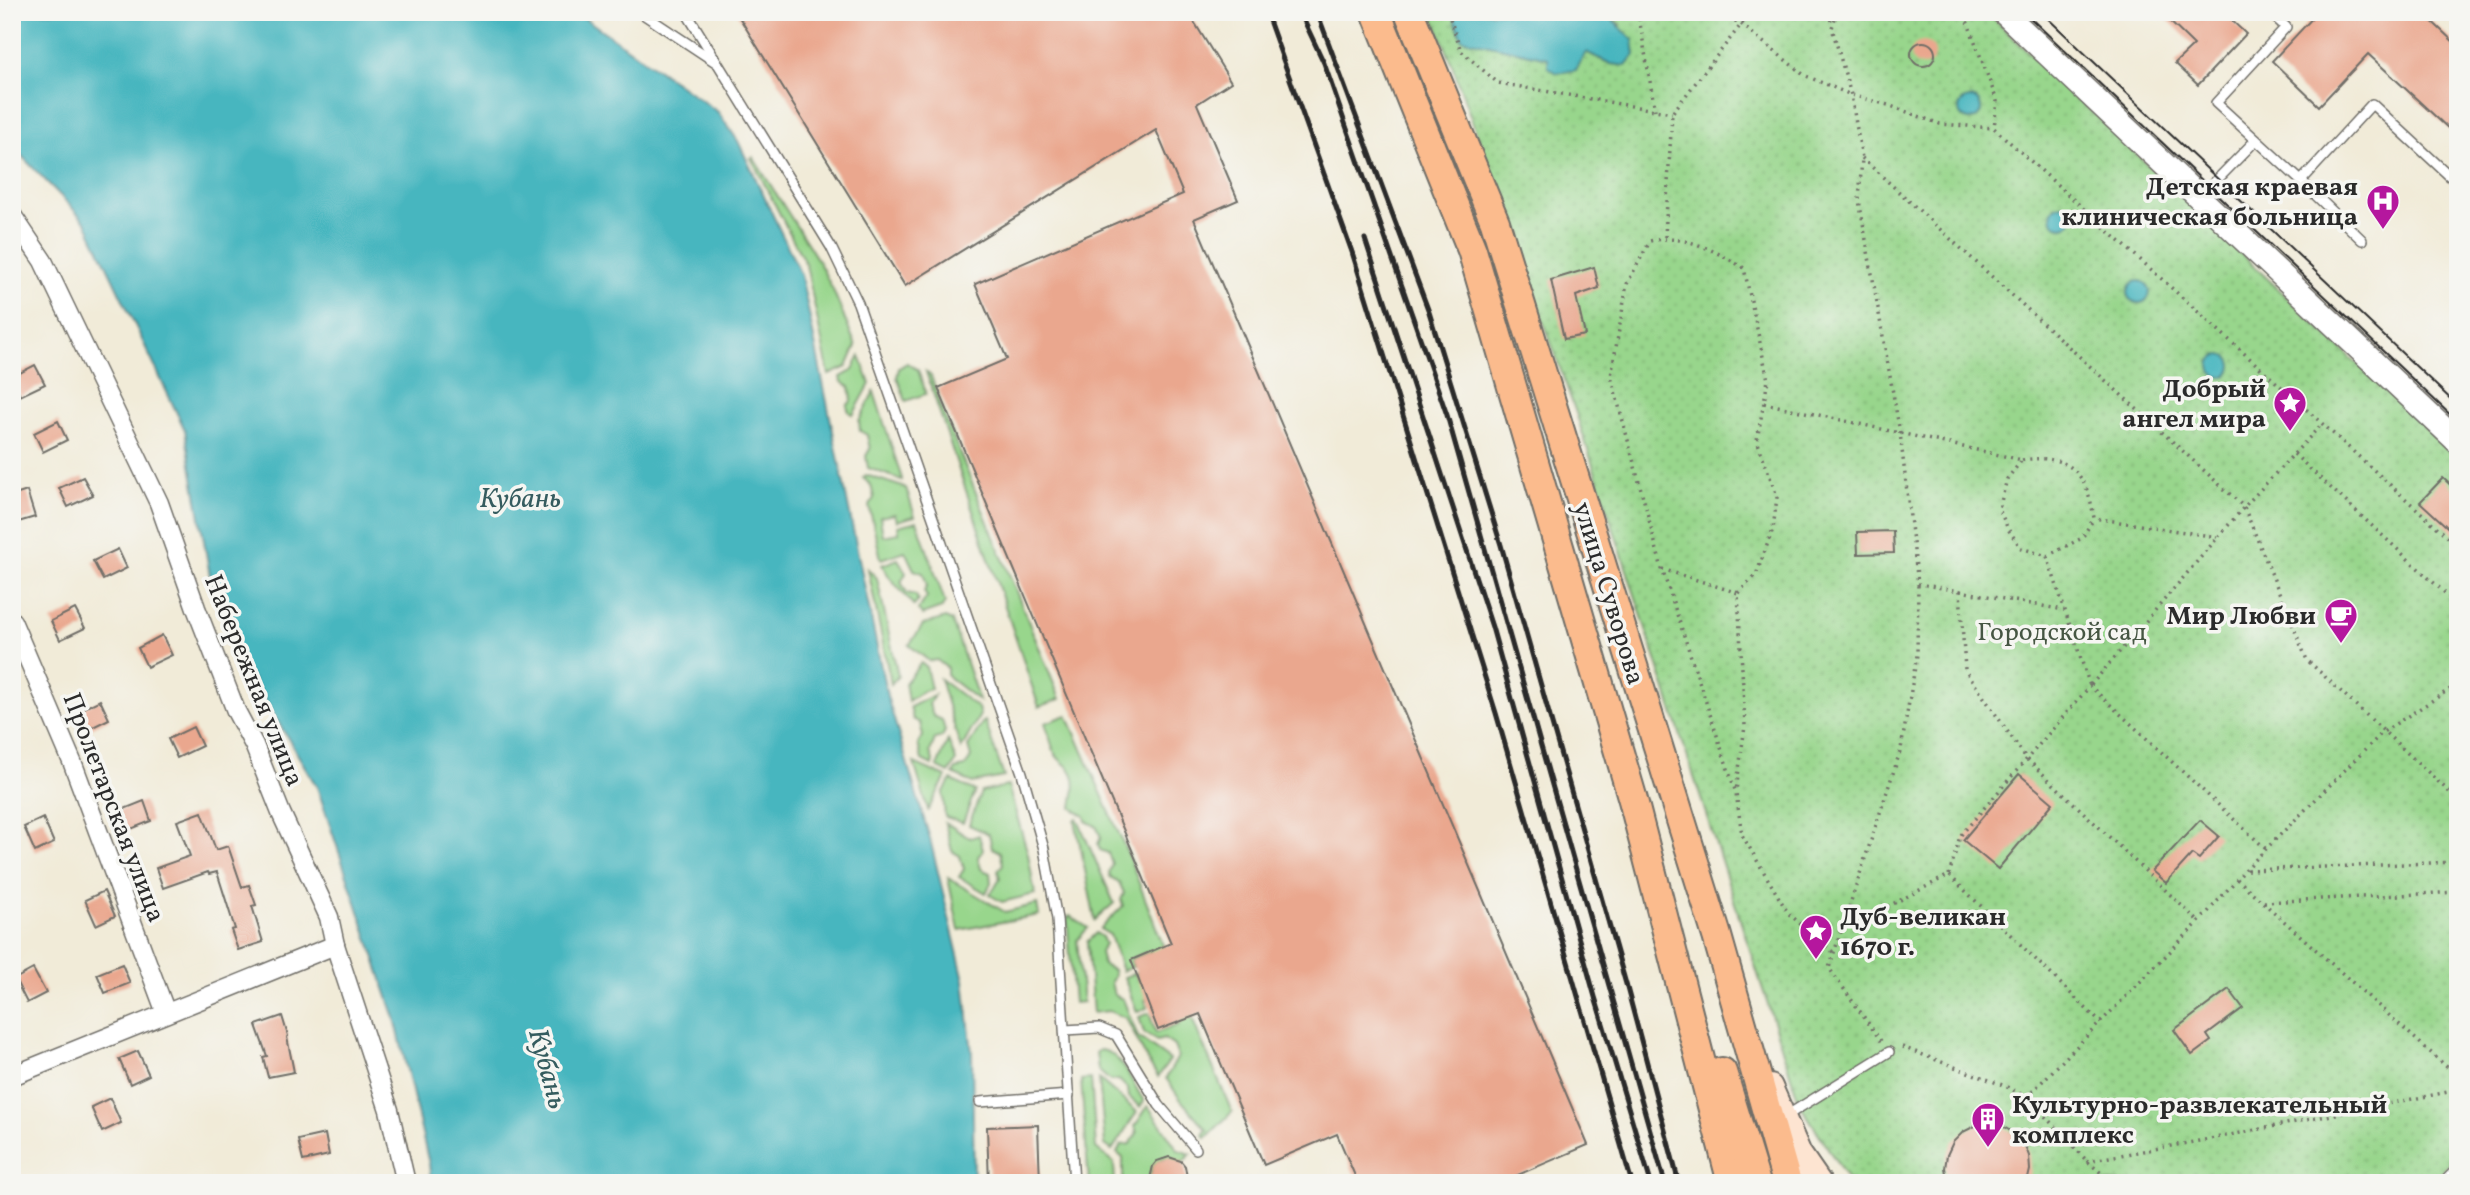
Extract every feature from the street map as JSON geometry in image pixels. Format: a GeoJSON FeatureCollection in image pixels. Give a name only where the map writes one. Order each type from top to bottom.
{"type":"FeatureCollection","features":[{"type":"Feature","properties":{"kind":"main road","name":"улица Суворова"},"geometry":{"type":"LineString","coordinates":[[1376,12],[1472,250],[1633,800],[1732,1183]]}},
{"type":"Feature","properties":{"kind":"main road","name":"улица Суворова"},"geometry":{"type":"LineString","coordinates":[[1409,12],[1495,222],[1717,936],[1787,1183]]}},
{"type":"Feature","properties":{"kind":"main road","name":"улица Суворова"},"geometry":{"type":"LineString","coordinates":[[1633,800],[1686,955],[1756,1183]]}},
{"type":"Feature","properties":{"kind":"main road"},"geometry":{"type":"LineString","coordinates":[[1737,1010],[1798,1154],[1819,1183]]}},
{"type":"Feature","properties":{"kind":"street"},"geometry":{"type":"LineString","coordinates":[[2003,12],[2458,442]]}},
{"type":"Feature","properties":{"kind":"street","name":"Набережная улица"},"geometry":{"type":"LineString","coordinates":[[12,215],[43,261],[159,503],[236,710],[329,917],[335,945],[389,1110],[406,1183]]}},
{"type":"Feature","properties":{"kind":"street","name":"Пролетарская улица"},"geometry":{"type":"LineString","coordinates":[[12,621],[73,764],[166,1013]]}},
{"type":"Feature","properties":{"kind":"street"},"geometry":{"type":"LineString","coordinates":[[12,1076],[335,945]]}},
{"type":"Feature","properties":{"kind":"street"},"geometry":{"type":"LineString","coordinates":[[2453,1183],[2458,1178]]}},
{"type":"Feature","properties":{"kind":"lane"},"geometry":{"type":"LineString","coordinates":[[640,12],[720,66]]}},
{"type":"Feature","properties":{"kind":"lane"},"geometry":{"type":"LineString","coordinates":[[686,12],[831,247],[858,303],[1026,785],[1044,849],[1057,919],[1074,1183]]}},
{"type":"Feature","properties":{"kind":"lane"},"geometry":{"type":"LineString","coordinates":[[2269,12],[2286,27],[2216,103],[2362,240]]}},
{"type":"Feature","properties":{"kind":"lane"},"geometry":{"type":"LineString","coordinates":[[2301,181],[2372,104],[2454,180],[2458,176]]}},
{"type":"Feature","properties":{"kind":"lane"},"geometry":{"type":"LineString","coordinates":[[2199,198],[2256,139]]}},
{"type":"Feature","properties":{"kind":"lane"},"geometry":{"type":"LineString","coordinates":[[1065,1030],[1099,1028],[1116,1035],[1159,1105],[1196,1149]]}},
{"type":"Feature","properties":{"kind":"lane"},"geometry":{"type":"LineString","coordinates":[[1783,1117],[1889,1052]]}},
{"type":"Feature","properties":{"kind":"lane"},"geometry":{"type":"LineString","coordinates":[[979,1102],[1069,1095]]}},
{"type":"Feature","properties":{"kind":"path"},"geometry":{"type":"LineString","coordinates":[[1448,12],[1461,51],[1498,83],[1672,113]]}},
{"type":"Feature","properties":{"kind":"path"},"geometry":{"type":"LineString","coordinates":[[1638,12],[1655,110]]}},
{"type":"Feature","properties":{"kind":"path"},"geometry":{"type":"LineString","coordinates":[[1716,12],[1741,24],[1804,75],[1851,95],[1940,124],[1994,128],[2458,546]]}},
{"type":"Feature","properties":{"kind":"path"},"geometry":{"type":"LineString","coordinates":[[1665,237],[1672,113],[1751,12]]}},
{"type":"Feature","properties":{"kind":"path"},"geometry":{"type":"LineString","coordinates":[[1829,12],[1851,95],[1862,158],[1858,200],[1900,433],[1918,584],[1917,655],[1901,749],[1829,968],[1889,1052],[1899,1045],[2027,1097],[2087,1161],[2113,1183]]}},
{"type":"Feature","properties":{"kind":"path"},"geometry":{"type":"LineString","coordinates":[[1832,28],[1838,12]]}},
{"type":"Feature","properties":{"kind":"path"},"geometry":{"type":"LineString","coordinates":[[1957,12],[1968,23],[1997,101],[1994,128]]}},
{"type":"Feature","properties":{"kind":"path"},"geometry":{"type":"LineString","coordinates":[[1862,158],[2244,507],[2307,660],[2458,800]]}},
{"type":"Feature","properties":{"kind":"path"},"geometry":{"type":"LineString","coordinates":[[1736,793],[1745,726],[1738,593],[1756,575],[1773,529],[1777,497],[1757,440],[1769,380],[1744,268],[1707,246],[1665,237],[1650,241],[1627,284],[1611,376],[1662,569],[1736,793],[1742,835],[1788,913],[1834,953]]}},
{"type":"Feature","properties":{"kind":"path"},"geometry":{"type":"LineString","coordinates":[[1764,403],[2022,460],[2040,457],[2060,460],[2082,478],[2090,493],[2094,518],[2082,538],[2047,556],[2021,548],[1999,509],[2007,479],[2022,460]]}},
{"type":"Feature","properties":{"kind":"path"},"geometry":{"type":"LineString","coordinates":[[1842,930],[1949,875],[1961,836],[2217,537],[2322,425]]}},
{"type":"Feature","properties":{"kind":"path"},"geometry":{"type":"LineString","coordinates":[[2294,454],[2458,605]]}},
{"type":"Feature","properties":{"kind":"path"},"geometry":{"type":"LineString","coordinates":[[2094,518],[2217,537]]}},
{"type":"Feature","properties":{"kind":"path"},"geometry":{"type":"LineString","coordinates":[[2047,556],[2090,685],[2266,849]]}},
{"type":"Feature","properties":{"kind":"path"},"geometry":{"type":"LineString","coordinates":[[1662,569],[1738,593]]}},
{"type":"Feature","properties":{"kind":"path"},"geometry":{"type":"LineString","coordinates":[[1918,584],[2065,610]]}},
{"type":"Feature","properties":{"kind":"path"},"geometry":{"type":"LineString","coordinates":[[1960,591],[1965,670],[2026,758],[2199,922]]}},
{"type":"Feature","properties":{"kind":"path"},"geometry":{"type":"LineString","coordinates":[[2458,648],[2458,654]]}},
{"type":"Feature","properties":{"kind":"path"},"geometry":{"type":"LineString","coordinates":[[2027,1097],[2199,922],[2245,870],[2383,732],[2458,684]]}},
{"type":"Feature","properties":{"kind":"path"},"geometry":{"type":"LineString","coordinates":[[2245,870],[2458,862]]}},
{"type":"Feature","properties":{"kind":"path"},"geometry":{"type":"LineString","coordinates":[[1949,875],[2101,1023]]}},
{"type":"Feature","properties":{"kind":"path"},"geometry":{"type":"LineString","coordinates":[[2237,879],[2458,1077]]}},
{"type":"Feature","properties":{"kind":"path"},"geometry":{"type":"LineString","coordinates":[[2264,902],[2458,892]]}},
{"type":"Feature","properties":{"kind":"path"},"geometry":{"type":"LineString","coordinates":[[2087,1161],[2458,1090]]}},
{"type":"Feature","properties":{"kind":"green space","name":"Городской сад"},"geometry":{"type":"Polygon","coordinates":[[[1431,12],[1452,12],[1463,39],[1548,58],[1586,52],[1611,64],[1621,25],[1605,12],[1986,12],[2458,459],[2458,1154],[2430,1183],[1850,1183],[1800,1104],[1576,413],[1431,12]]]}},
{"type":"Feature","properties":{"kind":"green space"},"geometry":{"type":"Polygon","coordinates":[[[753,157],[819,262],[856,346],[847,367],[829,375],[806,265],[751,158],[753,157]]]}},
{"type":"Feature","properties":{"kind":"green space"},"geometry":{"type":"Polygon","coordinates":[[[860,356],[870,384],[853,415],[847,406],[852,400],[850,387],[842,382],[841,377],[852,371],[860,356]]]}},
{"type":"Feature","properties":{"kind":"green space"},"geometry":{"type":"Polygon","coordinates":[[[907,363],[918,370],[926,394],[906,401],[897,377],[899,368],[907,363]]]}},
{"type":"Feature","properties":{"kind":"green space"},"geometry":{"type":"Polygon","coordinates":[[[926,372],[931,376],[939,402],[1060,699],[1039,707],[926,372]]]}},
{"type":"Feature","properties":{"kind":"green space"},"geometry":{"type":"Polygon","coordinates":[[[874,392],[902,480],[868,468],[866,456],[870,449],[867,435],[860,431],[859,421],[874,392]]]}},
{"type":"Feature","properties":{"kind":"green space"},"geometry":{"type":"Polygon","coordinates":[[[866,475],[906,488],[915,516],[897,521],[895,514],[880,517],[883,536],[899,533],[898,526],[917,521],[945,602],[942,608],[922,615],[918,610],[927,597],[924,591],[927,585],[923,573],[914,570],[905,551],[881,559],[869,506],[874,498],[871,485],[863,478],[866,475]]]}},
{"type":"Feature","properties":{"kind":"green space"},"geometry":{"type":"Polygon","coordinates":[[[898,559],[906,573],[901,582],[907,593],[916,595],[918,601],[914,606],[882,565],[898,559]]]}},
{"type":"Feature","properties":{"kind":"green space"},"geometry":{"type":"Polygon","coordinates":[[[868,569],[877,578],[898,676],[891,684],[868,569]]]}},
{"type":"Feature","properties":{"kind":"green space"},"geometry":{"type":"Polygon","coordinates":[[[945,618],[952,621],[979,701],[947,676],[947,668],[937,660],[929,661],[909,645],[923,625],[945,618]]]}},
{"type":"Feature","properties":{"kind":"green space"},"geometry":{"type":"Polygon","coordinates":[[[921,663],[926,667],[931,689],[908,701],[905,683],[921,663]]]}},
{"type":"Feature","properties":{"kind":"green space"},"geometry":{"type":"Polygon","coordinates":[[[940,679],[978,708],[980,715],[961,749],[940,679]]]}},
{"type":"Feature","properties":{"kind":"green space"},"geometry":{"type":"Polygon","coordinates":[[[934,695],[929,704],[933,716],[942,720],[945,731],[942,737],[935,739],[930,752],[932,765],[922,760],[918,744],[923,736],[920,723],[913,719],[910,707],[934,695]]]}},
{"type":"Feature","properties":{"kind":"green space"},"geometry":{"type":"Polygon","coordinates":[[[1067,715],[1127,852],[1185,1002],[1232,1112],[1206,1138],[1203,1134],[1207,1130],[1166,1078],[1178,1057],[1174,1046],[1164,1039],[1157,1041],[1144,1033],[1139,1017],[1149,1013],[1156,1033],[1179,1025],[1168,992],[1145,1000],[1147,1008],[1137,1012],[1124,977],[1135,973],[1138,980],[1158,972],[1150,951],[1130,959],[1133,967],[1122,971],[1110,935],[1100,929],[1123,906],[1121,900],[1124,893],[1119,882],[1110,877],[1112,864],[1108,853],[1100,850],[1098,844],[1101,837],[1096,826],[1072,808],[1073,775],[1056,755],[1045,723],[1067,715]]]}},
{"type":"Feature","properties":{"kind":"green space"},"geometry":{"type":"Polygon","coordinates":[[[985,721],[1004,777],[972,783],[953,774],[956,769],[965,767],[971,757],[968,747],[985,721]]]}},
{"type":"Feature","properties":{"kind":"green space"},"geometry":{"type":"Polygon","coordinates":[[[948,740],[956,761],[949,773],[937,767],[948,740]]]}},
{"type":"Feature","properties":{"kind":"green space"},"geometry":{"type":"Polygon","coordinates":[[[914,763],[946,777],[928,810],[914,763]]]}},
{"type":"Feature","properties":{"kind":"green space"},"geometry":{"type":"Polygon","coordinates":[[[951,780],[975,791],[963,823],[945,817],[943,793],[951,780]]]}},
{"type":"Feature","properties":{"kind":"green space"},"geometry":{"type":"Polygon","coordinates":[[[1008,786],[1028,854],[1035,894],[1002,902],[990,895],[1000,879],[998,871],[1003,864],[1000,852],[992,848],[989,834],[969,825],[981,792],[1008,786]]]}},
{"type":"Feature","properties":{"kind":"green space"},"geometry":{"type":"Polygon","coordinates":[[[1077,818],[1114,903],[1095,920],[1075,820],[1077,818]]]}},
{"type":"Feature","properties":{"kind":"green space"},"geometry":{"type":"Polygon","coordinates":[[[945,823],[971,838],[979,835],[983,850],[978,857],[981,869],[990,873],[991,883],[986,893],[959,877],[964,869],[960,856],[952,851],[945,823]]]}},
{"type":"Feature","properties":{"kind":"green space"},"geometry":{"type":"Polygon","coordinates":[[[948,878],[1005,912],[1037,904],[1039,915],[959,930],[948,878]]]}},
{"type":"Feature","properties":{"kind":"green space"},"geometry":{"type":"Polygon","coordinates":[[[1070,916],[1088,928],[1077,940],[1083,1002],[1074,1003],[1067,918],[1070,916]]]}},
{"type":"Feature","properties":{"kind":"green space"},"geometry":{"type":"Polygon","coordinates":[[[1096,933],[1102,937],[1105,944],[1100,952],[1103,965],[1113,970],[1111,982],[1114,995],[1123,999],[1138,1037],[1170,1060],[1158,1077],[1126,1018],[1109,1011],[1093,1013],[1087,942],[1096,933]]]}},
{"type":"Feature","properties":{"kind":"green space"},"geometry":{"type":"Polygon","coordinates":[[[1100,1050],[1114,1056],[1126,1070],[1144,1101],[1140,1107],[1129,1097],[1128,1089],[1119,1080],[1110,1081],[1098,1070],[1096,1052],[1100,1050]]]}},
{"type":"Feature","properties":{"kind":"green space"},"geometry":{"type":"Polygon","coordinates":[[[1091,1079],[1096,1148],[1114,1163],[1115,1183],[1089,1183],[1081,1080],[1091,1079]]]}},
{"type":"Feature","properties":{"kind":"green space"},"geometry":{"type":"Polygon","coordinates":[[[1099,1079],[1137,1112],[1112,1150],[1105,1145],[1099,1079]]]}},
{"type":"Feature","properties":{"kind":"green space"},"geometry":{"type":"Polygon","coordinates":[[[1148,1106],[1178,1150],[1191,1154],[1182,1163],[1169,1157],[1157,1162],[1152,1169],[1151,1183],[1123,1183],[1123,1158],[1117,1153],[1121,1145],[1130,1144],[1137,1133],[1135,1126],[1148,1106]]]}},
{"type":"Feature","properties":{"kind":"water","name":"Кубань"},"geometry":{"type":"Polygon","coordinates":[[[12,12],[576,12],[718,112],[738,141],[801,275],[887,696],[930,839],[964,980],[972,1053],[974,1183],[431,1183],[395,1018],[317,787],[235,650],[210,576],[185,430],[86,222],[12,146],[12,12]]]}},
{"type":"Feature","properties":{"kind":"water"},"geometry":{"type":"Polygon","coordinates":[[[1452,12],[1605,12],[1633,40],[1635,55],[1626,66],[1611,64],[1586,52],[1576,70],[1557,73],[1548,67],[1548,58],[1462,39],[1452,12]]]}},
{"type":"Feature","properties":{"kind":"water"},"geometry":{"type":"Polygon","coordinates":[[[1970,98],[1980,105],[1981,109],[1974,119],[1970,120],[1960,113],[1959,109],[1966,99],[1970,98]]]}},
{"type":"Feature","properties":{"kind":"water"},"geometry":{"type":"Polygon","coordinates":[[[2062,205],[2072,212],[2073,216],[2066,226],[2062,227],[2052,220],[2051,216],[2058,206],[2062,205]]]}},
{"type":"Feature","properties":{"kind":"water"},"geometry":{"type":"Polygon","coordinates":[[[2139,281],[2149,288],[2150,292],[2143,302],[2139,303],[2129,296],[2128,292],[2135,282],[2139,281]]]}},
{"type":"Feature","properties":{"kind":"water"},"geometry":{"type":"Polygon","coordinates":[[[2221,355],[2231,362],[2232,366],[2225,376],[2221,377],[2211,370],[2210,366],[2217,356],[2221,355]]]}},
{"type":"Feature","properties":{"kind":"building"},"geometry":{"type":"Polygon","coordinates":[[[736,12],[1188,12],[1231,82],[1197,104],[1238,200],[1194,219],[1588,1145],[1499,1183],[1358,1183],[1337,1134],[1264,1165],[1200,1014],[1158,1030],[1131,960],[1171,943],[938,388],[1007,359],[975,284],[1183,194],[1156,130],[905,286],[736,12]]]}},
{"type":"Feature","properties":{"kind":"building"},"geometry":{"type":"Polygon","coordinates":[[[2160,12],[2223,12],[2246,34],[2198,85],[2175,63],[2194,45],[2160,12]]]}},
{"type":"Feature","properties":{"kind":"building"},"geometry":{"type":"Polygon","coordinates":[[[2318,12],[2422,12],[2458,46],[2458,120],[2449,129],[2368,54],[2319,106],[2272,61],[2318,12]]]}},
{"type":"Feature","properties":{"kind":"building"},"geometry":{"type":"Polygon","coordinates":[[[1923,42],[1932,45],[1935,54],[1932,63],[1923,66],[1914,63],[1911,54],[1914,45],[1923,42]]]}},
{"type":"Feature","properties":{"kind":"building"},"geometry":{"type":"Polygon","coordinates":[[[1594,267],[1599,288],[1576,296],[1585,335],[1564,339],[1551,280],[1594,267]]]}},
{"type":"Feature","properties":{"kind":"building"},"geometry":{"type":"Polygon","coordinates":[[[35,365],[45,384],[20,396],[12,377],[35,365]]]}},
{"type":"Feature","properties":{"kind":"building"},"geometry":{"type":"Polygon","coordinates":[[[58,421],[67,440],[43,452],[34,433],[58,421]]]}},
{"type":"Feature","properties":{"kind":"building"},"geometry":{"type":"Polygon","coordinates":[[[83,477],[93,495],[68,507],[59,488],[83,477]]]}},
{"type":"Feature","properties":{"kind":"building"},"geometry":{"type":"Polygon","coordinates":[[[2443,478],[2458,492],[2458,537],[2420,502],[2443,478]]]}},
{"type":"Feature","properties":{"kind":"building"},"geometry":{"type":"Polygon","coordinates":[[[27,491],[35,517],[15,523],[12,496],[27,491]]]}},
{"type":"Feature","properties":{"kind":"building"},"geometry":{"type":"Polygon","coordinates":[[[1893,531],[1894,553],[1858,554],[1857,532],[1893,531]]]}},
{"type":"Feature","properties":{"kind":"building"},"geometry":{"type":"Polygon","coordinates":[[[118,549],[127,568],[103,580],[93,561],[118,549]]]}},
{"type":"Feature","properties":{"kind":"building"},"geometry":{"type":"Polygon","coordinates":[[[75,609],[85,628],[60,640],[51,621],[75,609]]]}},
{"type":"Feature","properties":{"kind":"building"},"geometry":{"type":"Polygon","coordinates":[[[162,635],[172,655],[147,667],[138,648],[162,635]]]}},
{"type":"Feature","properties":{"kind":"building"},"geometry":{"type":"Polygon","coordinates":[[[100,700],[109,719],[85,731],[76,712],[100,700]]]}},
{"type":"Feature","properties":{"kind":"building"},"geometry":{"type":"Polygon","coordinates":[[[193,727],[202,746],[177,758],[168,739],[193,727]]]}},
{"type":"Feature","properties":{"kind":"building"},"geometry":{"type":"Polygon","coordinates":[[[2019,774],[2053,803],[1998,869],[1963,840],[2019,774]]]}},
{"type":"Feature","properties":{"kind":"building"},"geometry":{"type":"Polygon","coordinates":[[[144,801],[151,821],[126,831],[119,811],[144,801]]]}},
{"type":"Feature","properties":{"kind":"building"},"geometry":{"type":"Polygon","coordinates":[[[202,812],[216,850],[228,846],[242,887],[249,885],[263,942],[238,950],[231,930],[235,929],[217,872],[208,872],[163,888],[156,868],[190,856],[177,821],[202,812]]]}},
{"type":"Feature","properties":{"kind":"building"},"geometry":{"type":"Polygon","coordinates":[[[43,818],[54,843],[35,852],[24,827],[43,818]]]}},
{"type":"Feature","properties":{"kind":"building"},"geometry":{"type":"Polygon","coordinates":[[[2200,820],[2219,836],[2199,859],[2192,854],[2166,883],[2152,871],[2200,820]]]}},
{"type":"Feature","properties":{"kind":"building"},"geometry":{"type":"Polygon","coordinates":[[[104,891],[115,916],[96,925],[85,900],[104,891]]]}},
{"type":"Feature","properties":{"kind":"building"},"geometry":{"type":"Polygon","coordinates":[[[122,964],[130,983],[105,993],[97,974],[122,964]]]}},
{"type":"Feature","properties":{"kind":"building"},"geometry":{"type":"Polygon","coordinates":[[[33,969],[46,993],[27,1003],[15,979],[33,969]]]}},
{"type":"Feature","properties":{"kind":"building"},"geometry":{"type":"Polygon","coordinates":[[[2229,989],[2243,1008],[2207,1035],[2211,1041],[2192,1055],[2174,1030],[2229,989]]]}},
{"type":"Feature","properties":{"kind":"building"},"geometry":{"type":"Polygon","coordinates":[[[282,1016],[294,1072],[268,1077],[263,1057],[267,1056],[256,1025],[282,1016]]]}},
{"type":"Feature","properties":{"kind":"building"},"geometry":{"type":"Polygon","coordinates":[[[138,1051],[149,1075],[130,1084],[119,1059],[138,1051]]]}},
{"type":"Feature","properties":{"kind":"building"},"geometry":{"type":"Polygon","coordinates":[[[110,1098],[121,1123],[102,1132],[91,1107],[110,1098]]]}},
{"type":"Feature","properties":{"kind":"building"},"geometry":{"type":"Polygon","coordinates":[[[1038,1125],[1040,1183],[989,1183],[987,1127],[1038,1125]]]}},
{"type":"Feature","properties":{"kind":"building","name":"Культурно-развлекательный комплекс"},"geometry":{"type":"Polygon","coordinates":[[[1975,1126],[2002,1126],[2024,1143],[2029,1156],[2027,1183],[1948,1183],[1945,1168],[1953,1142],[1963,1132],[1975,1126]]]}},
{"type":"Feature","properties":{"kind":"building"},"geometry":{"type":"Polygon","coordinates":[[[325,1134],[329,1155],[303,1161],[298,1140],[325,1134]]]}},
{"type":"Feature","properties":{"kind":"building"},"geometry":{"type":"Polygon","coordinates":[[[1169,1157],[1181,1161],[1185,1166],[1188,1183],[1149,1183],[1153,1166],[1157,1161],[1169,1157]]]}},
{"type":"Feature","properties":{"kind":"tram line"},"geometry":{"type":"LineString","coordinates":[[2024,12],[2458,422]]}},
{"type":"Feature","properties":{"kind":"tram line"},"geometry":{"type":"LineString","coordinates":[[2041,12],[2458,406]]}},
{"type":"Feature","properties":{"kind":"railway"},"geometry":{"type":"LineString","coordinates":[[1266,12],[1352,252],[1496,713],[1632,1183]]}},
{"type":"Feature","properties":{"kind":"railway"},"geometry":{"type":"LineString","coordinates":[[1300,12],[1324,63],[1447,415],[1665,1183]]}},
{"type":"Feature","properties":{"kind":"railway"},"geometry":{"type":"LineString","coordinates":[[1317,12],[1429,312],[1501,545],[1626,984],[1679,1183]]}},
{"type":"Feature","properties":{"kind":"railway"},"geometry":{"type":"LineString","coordinates":[[1365,239],[1492,627],[1595,997],[1651,1183]]}},
{"type":"Feature","properties":{"kind":"place","name":"Детская краевая клиническая больница"},"geometry":{"type":"Point","coordinates":[2383,231]}},
{"type":"Feature","properties":{"kind":"place","name":"Добрый ангел мира"},"geometry":{"type":"Point","coordinates":[2290,433]}},
{"type":"Feature","properties":{"kind":"place","name":"Мир Любви"},"geometry":{"type":"Point","coordinates":[2341,645]}},
{"type":"Feature","properties":{"kind":"place","name":"Дуб-великан 1670 г."},"geometry":{"type":"Point","coordinates":[1816,961]}},
{"type":"Feature","properties":{"kind":"place","name":"Культурно-развлекательный комплекс"},"geometry":{"type":"Point","coordinates":[1988,1149]}}]}
